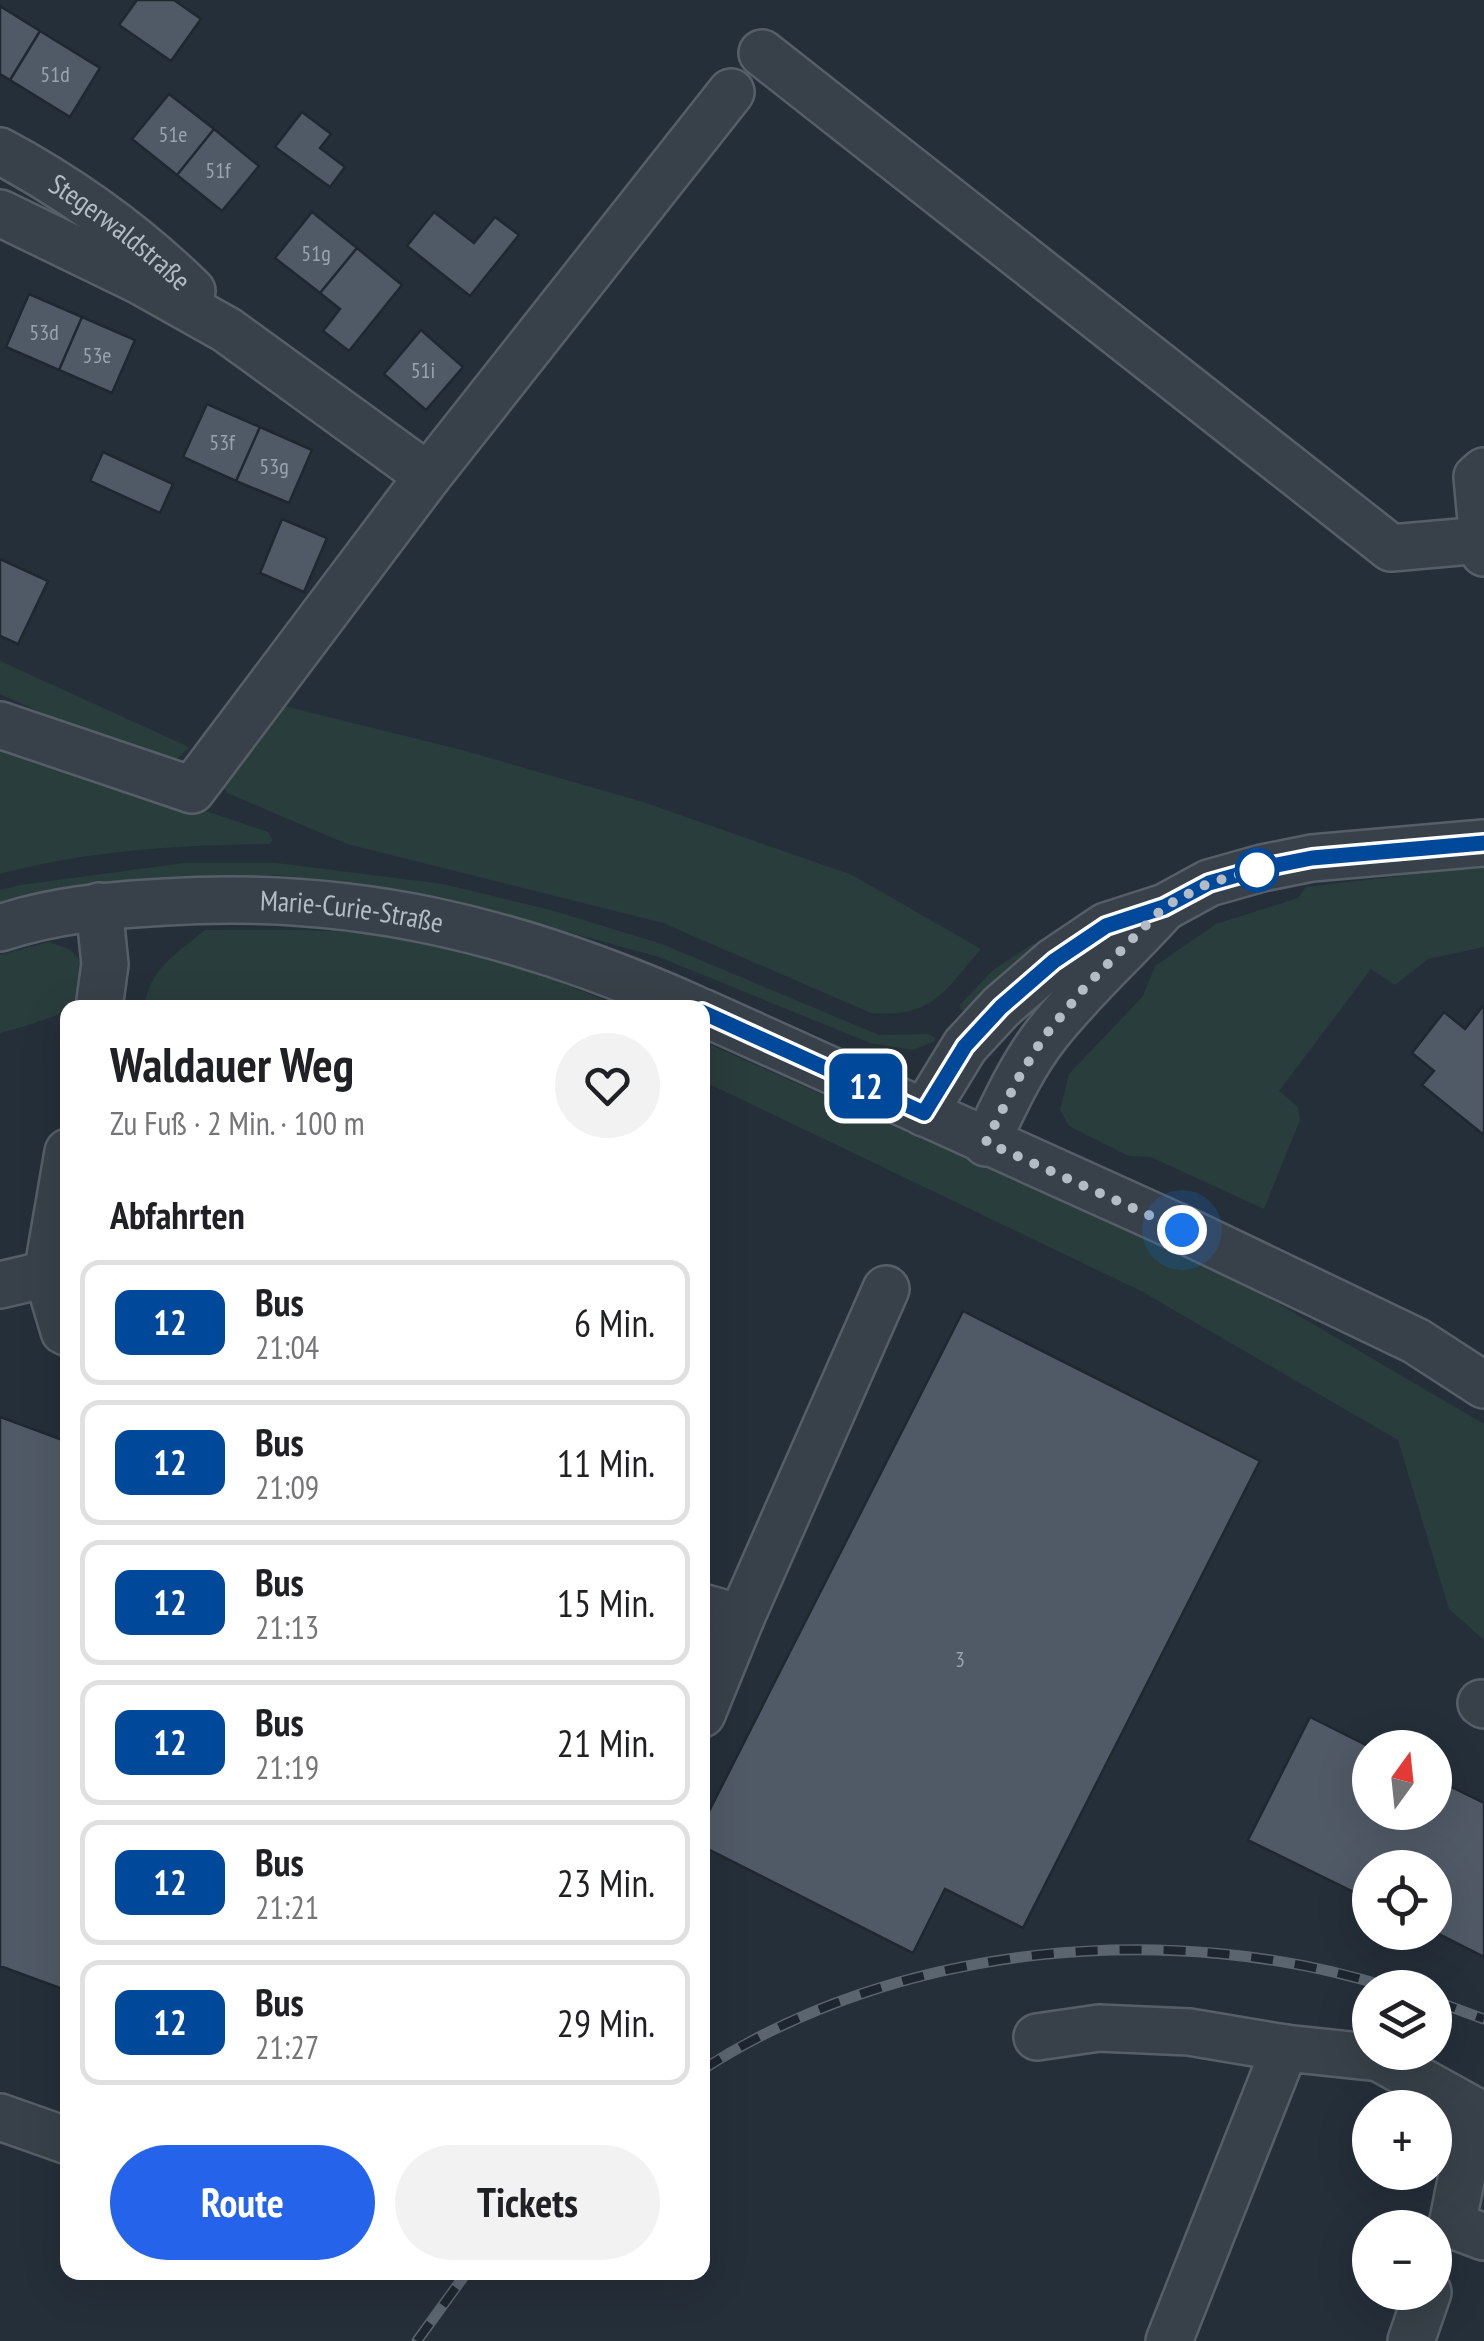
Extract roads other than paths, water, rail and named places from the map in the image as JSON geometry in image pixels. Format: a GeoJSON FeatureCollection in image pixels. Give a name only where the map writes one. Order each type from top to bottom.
{"type":"FeatureCollection","features":[{"type":"Feature","properties":{"kind":"street"},"geometry":{"type":"LineString","coordinates":[[762,53],[1390,548],[1483,540]]}},
{"type":"Feature","properties":{"kind":"street"},"geometry":{"type":"LineString","coordinates":[[0,725],[192,790],[428,476],[731,92]]}},
{"type":"Feature","properties":{"kind":"street","name":"Stegerwaldstraße"},"geometry":{"type":"LineString","coordinates":[[0,151],[106,217],[148,249],[226,330]]}},
{"type":"Feature","properties":{"kind":"street","name":"Stegerwaldstraße"},"geometry":{"type":"LineString","coordinates":[[0,213],[138,280],[226,330],[428,476]]}},
{"type":"Feature","properties":{"kind":"street"},"geometry":{"type":"LineString","coordinates":[[1484,471],[1477,477],[1484,552]]}},
{"type":"Feature","properties":{"kind":"street"},"geometry":{"type":"LineString","coordinates":[[924,1113],[965,1046],[1001,1007],[1054,961],[1106,926],[1164,907],[1209,883],[1312,858],[1484,843]]}},
{"type":"Feature","properties":{"kind":"street","name":"Marie-Curie-Straße"},"geometry":{"type":"LineString","coordinates":[[0,928],[99,906],[272,898],[358,906],[499,935],[675,1000]]}},
{"type":"Feature","properties":{"kind":"street"},"geometry":{"type":"LineString","coordinates":[[99,906],[105,964],[100,1000]]}},
{"type":"Feature","properties":{"kind":"street"},"geometry":{"type":"LineString","coordinates":[[986,1142],[1043,1038],[1086,986],[1164,907]]}},
{"type":"Feature","properties":{"kind":"street"},"geometry":{"type":"LineString","coordinates":[[710,1016],[1182,1230],[1398,1333],[1484,1384]]}},
{"type":"Feature","properties":{"kind":"street"},"geometry":{"type":"LineString","coordinates":[[60,1198],[47,1274],[60,1318]]}},
{"type":"Feature","properties":{"kind":"street"},"geometry":{"type":"LineString","coordinates":[[0,1284],[47,1274]]}},
{"type":"Feature","properties":{"kind":"street"},"geometry":{"type":"LineString","coordinates":[[710,1674],[722,1613],[886,1289]]}},
{"type":"Feature","properties":{"kind":"street"},"geometry":{"type":"LineString","coordinates":[[1037,2037],[1099,2028],[1171,2031],[1379,2058],[1475,2111],[1468,2231],[1452,2251]]}},
{"type":"Feature","properties":{"kind":"street"},"geometry":{"type":"LineString","coordinates":[[1169,2341],[1285,2048]]}},
{"type":"Feature","properties":{"kind":"street"},"geometry":{"type":"LineString","coordinates":[[0,2118],[60,2139]]}},
{"type":"Feature","properties":{"kind":"street"},"geometry":{"type":"LineString","coordinates":[[1411,2341],[1422,2310]]}},
{"type":"Feature","properties":{"kind":"railway"},"geometry":{"type":"LineString","coordinates":[[710,2066],[779,2027],[861,1994],[948,1970],[1037,1955],[1128,1950],[1218,1953],[1306,1966],[1352,1978]]}},
{"type":"Feature","properties":{"kind":"railway"},"geometry":{"type":"LineString","coordinates":[[1452,2007],[1484,2019]]}},
{"type":"Feature","properties":{"kind":"railway"},"geometry":{"type":"LineString","coordinates":[[417,2341],[461,2280]]}}]}
